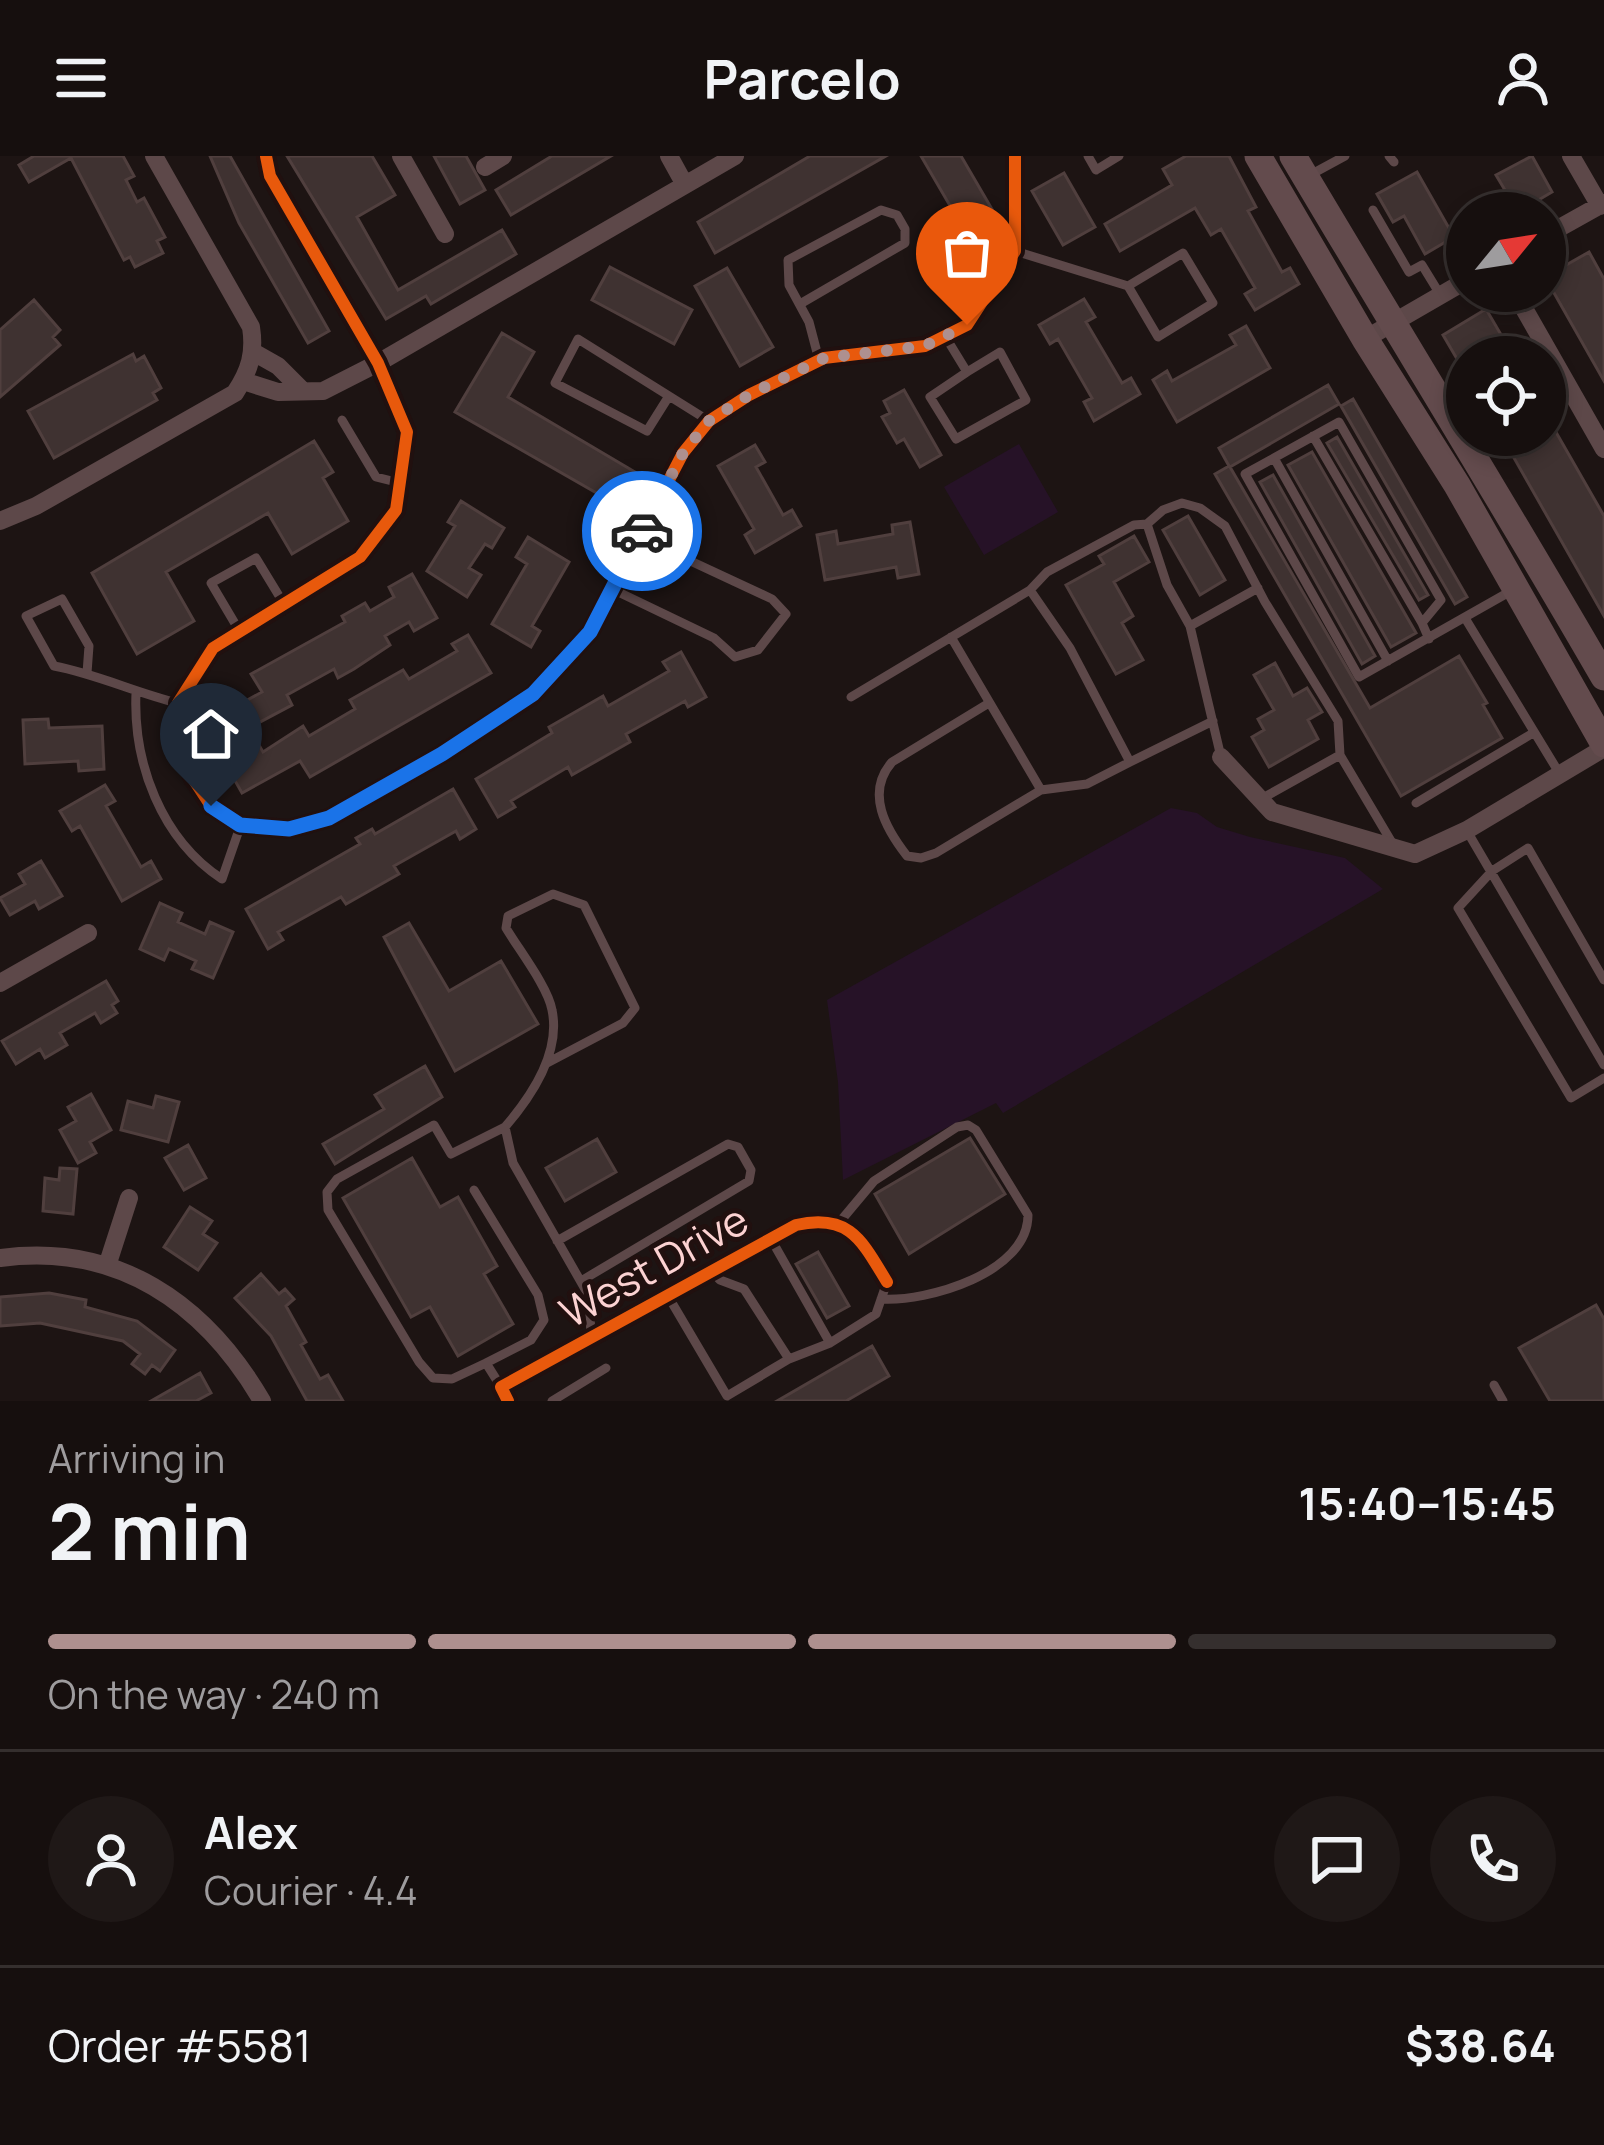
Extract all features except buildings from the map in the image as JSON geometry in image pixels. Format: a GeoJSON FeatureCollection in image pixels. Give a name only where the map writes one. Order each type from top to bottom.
{"type":"FeatureCollection","features":[{"type":"Feature","properties":{"kind":"main road"},"geometry":{"type":"LineString","coordinates":[[1258,156],[1457,485],[1604,746]]}},
{"type":"Feature","properties":{"kind":"main road"},"geometry":{"type":"LineString","coordinates":[[1299,166],[1604,677]]}},
{"type":"Feature","properties":{"kind":"street"},"geometry":{"type":"LineString","coordinates":[[0,521],[36,506],[235,393],[243,381],[254,352],[251,327],[154,156]]}},
{"type":"Feature","properties":{"kind":"street"},"geometry":{"type":"LineString","coordinates":[[266,156],[270,176],[378,363],[407,432],[396,510],[360,556],[213,648],[178,703],[180,743],[192,777],[211,806],[240,825],[289,829],[329,818],[442,754],[533,694],[590,632],[683,453],[709,421],[819,360],[925,346],[967,325],[1016,251],[1015,156]]}},
{"type":"Feature","properties":{"kind":"street"},"geometry":{"type":"LineString","coordinates":[[401,156],[446,234]]}},
{"type":"Feature","properties":{"kind":"street"},"geometry":{"type":"LineString","coordinates":[[484,167],[503,156]]}},
{"type":"Feature","properties":{"kind":"street"},"geometry":{"type":"LineString","coordinates":[[669,156],[685,184]]}},
{"type":"Feature","properties":{"kind":"street"},"geometry":{"type":"LineString","coordinates":[[243,381],[278,392],[322,391],[735,156]]}},
{"type":"Feature","properties":{"kind":"street"},"geometry":{"type":"LineString","coordinates":[[1566,225],[1602,205],[1571,156]]}},
{"type":"Feature","properties":{"kind":"street"},"geometry":{"type":"LineString","coordinates":[[1365,339],[1446,293]]}},
{"type":"Feature","properties":{"kind":"street"},"geometry":{"type":"LineString","coordinates":[[1526,312],[1604,449]]}},
{"type":"Feature","properties":{"kind":"street"},"geometry":{"type":"LineString","coordinates":[[254,352],[302,389]]}},
{"type":"Feature","properties":{"kind":"street"},"geometry":{"type":"LineString","coordinates":[[1221,757],[1272,812],[1415,854],[1561,776],[1604,746]]}},
{"type":"Feature","properties":{"kind":"street"},"geometry":{"type":"LineString","coordinates":[[0,983],[88,933]]}},
{"type":"Feature","properties":{"kind":"street"},"geometry":{"type":"LineString","coordinates":[[107,1266],[129,1198]]}},
{"type":"Feature","properties":{"kind":"street","name":"West Drive"},"geometry":{"type":"LineString","coordinates":[[505,1394],[590,1338],[796,1225],[822,1219],[838,1225]]}},
{"type":"Feature","properties":{"kind":"street"},"geometry":{"type":"LineString","coordinates":[[838,1225],[864,1244],[884,1290]]}},
{"type":"Feature","properties":{"kind":"street"},"geometry":{"type":"LineString","coordinates":[[0,1258],[57,1255],[107,1266],[152,1285],[193,1312],[220,1338],[262,1401]]}},
{"type":"Feature","properties":{"kind":"lane"},"geometry":{"type":"LineString","coordinates":[[1088,156],[1096,170],[1120,156]]}},
{"type":"Feature","properties":{"kind":"lane"},"geometry":{"type":"LineString","coordinates":[[1299,166],[1345,156]]}},
{"type":"Feature","properties":{"kind":"lane"},"geometry":{"type":"LineString","coordinates":[[800,304],[904,243],[905,230],[898,215],[881,210],[788,260],[789,285],[819,360]]}},
{"type":"Feature","properties":{"kind":"lane"},"geometry":{"type":"LineString","coordinates":[[1373,210],[1409,272],[1435,257]]}},
{"type":"Feature","properties":{"kind":"lane"},"geometry":{"type":"LineString","coordinates":[[1016,251],[1128,286],[1158,337],[1213,302],[1184,253],[1128,286]]}},
{"type":"Feature","properties":{"kind":"lane"},"geometry":{"type":"LineString","coordinates":[[1422,266],[1441,296]]}},
{"type":"Feature","properties":{"kind":"lane"},"geometry":{"type":"LineString","coordinates":[[945,336],[967,372]]}},
{"type":"Feature","properties":{"kind":"lane"},"geometry":{"type":"LineString","coordinates":[[669,396],[647,430],[555,383],[578,339],[709,421]]}},
{"type":"Feature","properties":{"kind":"lane"},"geometry":{"type":"LineString","coordinates":[[1000,352],[1026,400],[956,440],[930,397],[967,372],[1000,352]]}},
{"type":"Feature","properties":{"kind":"lane"},"geometry":{"type":"LineString","coordinates":[[342,420],[376,477],[400,483]]}},
{"type":"Feature","properties":{"kind":"lane"},"geometry":{"type":"LineString","coordinates":[[1422,623],[1442,600],[1339,422],[1245,474],[1359,677],[1515,588]]}},
{"type":"Feature","properties":{"kind":"lane"},"geometry":{"type":"LineString","coordinates":[[1313,436],[1430,639]]}},
{"type":"Feature","properties":{"kind":"lane"},"geometry":{"type":"LineString","coordinates":[[1274,458],[1388,661]]}},
{"type":"Feature","properties":{"kind":"lane"},"geometry":{"type":"LineString","coordinates":[[851,697],[1030,590],[1047,572],[1182,503],[1213,514],[1236,542],[1258,588],[1338,721],[1340,755],[1394,847]]}},
{"type":"Feature","properties":{"kind":"lane"},"geometry":{"type":"LineString","coordinates":[[1147,524],[1167,585],[1190,626],[1221,757]]}},
{"type":"Feature","properties":{"kind":"lane"},"geometry":{"type":"LineString","coordinates":[[612,589],[714,638],[735,657],[758,650],[786,614],[772,599],[639,537]]}},
{"type":"Feature","properties":{"kind":"lane"},"geometry":{"type":"LineString","coordinates":[[240,632],[211,583],[256,558],[284,605]]}},
{"type":"Feature","properties":{"kind":"lane"},"geometry":{"type":"LineString","coordinates":[[1190,626],[1258,588]]}},
{"type":"Feature","properties":{"kind":"lane"},"geometry":{"type":"LineString","coordinates":[[1030,590],[1070,648],[1130,762]]}},
{"type":"Feature","properties":{"kind":"lane"},"geometry":{"type":"LineString","coordinates":[[87,673],[89,646],[62,599],[26,616],[54,666],[178,703]]}},
{"type":"Feature","properties":{"kind":"lane"},"geometry":{"type":"LineString","coordinates":[[1465,618],[1561,776]]}},
{"type":"Feature","properties":{"kind":"lane"},"geometry":{"type":"LineString","coordinates":[[951,637],[1041,790]]}},
{"type":"Feature","properties":{"kind":"lane"},"geometry":{"type":"LineString","coordinates":[[136,693],[140,761],[170,826],[197,863],[222,879],[240,825]]}},
{"type":"Feature","properties":{"kind":"lane"},"geometry":{"type":"LineString","coordinates":[[989,703],[884,771],[880,807],[895,841],[908,856],[936,854],[1041,790],[1087,784],[1213,721]]}},
{"type":"Feature","properties":{"kind":"lane"},"geometry":{"type":"LineString","coordinates":[[1416,803],[1533,733]]}},
{"type":"Feature","properties":{"kind":"lane"},"geometry":{"type":"LineString","coordinates":[[1261,799],[1340,755]]}},
{"type":"Feature","properties":{"kind":"lane"},"geometry":{"type":"LineString","coordinates":[[1466,830],[1604,1065]]}},
{"type":"Feature","properties":{"kind":"lane"},"geometry":{"type":"LineString","coordinates":[[1604,980],[1528,848],[1492,871],[1458,908],[1571,1098],[1604,1078]]}},
{"type":"Feature","properties":{"kind":"lane"},"geometry":{"type":"LineString","coordinates":[[474,1190],[538,1295],[544,1320],[531,1340],[452,1379],[433,1378],[418,1363],[328,1210],[327,1192],[337,1179],[434,1125],[451,1154],[505,1127],[526,1102],[547,1063],[552,1006],[506,928],[508,916],[517,909],[553,894],[584,905],[635,1008],[608,1032],[547,1063]]}},
{"type":"Feature","properties":{"kind":"lane"},"geometry":{"type":"LineString","coordinates":[[668,1296],[727,1396],[876,1314],[884,1290],[919,1299],[976,1278],[1020,1241],[1028,1228],[1028,1215],[976,1130],[968,1125],[957,1127],[874,1180],[838,1225]]}},
{"type":"Feature","properties":{"kind":"lane"},"geometry":{"type":"LineString","coordinates":[[505,1127],[513,1163],[589,1296],[590,1338]]}},
{"type":"Feature","properties":{"kind":"lane"},"geometry":{"type":"LineString","coordinates":[[557,1241],[728,1144],[738,1147],[752,1170],[749,1181],[580,1281]]}},
{"type":"Feature","properties":{"kind":"lane"},"geometry":{"type":"LineString","coordinates":[[771,1239],[830,1343]]}},
{"type":"Feature","properties":{"kind":"lane"},"geometry":{"type":"LineString","coordinates":[[712,1271],[720,1280],[744,1289],[789,1359]]}},
{"type":"Feature","properties":{"kind":"lane"},"geometry":{"type":"LineString","coordinates":[[486,1363],[505,1394]]}},
{"type":"Feature","properties":{"kind":"lane"},"geometry":{"type":"LineString","coordinates":[[552,1401],[606,1368]]}},
{"type":"Feature","properties":{"kind":"lane"},"geometry":{"type":"LineString","coordinates":[[1494,1385],[1503,1401]]}},
{"type":"Feature","properties":{"kind":"shaded area"},"geometry":{"type":"Polygon","coordinates":[[[1019,444],[1058,512],[984,555],[944,487],[1019,444]]]}},
{"type":"Feature","properties":{"kind":"shaded area"},"geometry":{"type":"Polygon","coordinates":[[[1171,808],[1197,813],[1217,827],[1250,837],[1345,858],[1383,889],[1003,1113],[996,1103],[843,1180],[838,1082],[827,1000],[1171,808]]]}},
{"type":"Feature","properties":{"kind":"cycle path"},"geometry":{"type":"LineString","coordinates":[[266,156],[270,176],[378,363],[407,432],[396,510],[360,557],[213,648],[178,703],[180,743],[192,777],[211,806],[240,825],[289,829],[329,818],[533,695],[590,632],[683,453],[709,421],[824,358],[925,346],[967,325],[1015,251],[1015,156]]}},
{"type":"Feature","properties":{"kind":"cycle path"},"geometry":{"type":"LineString","coordinates":[[508,1401],[501,1387],[796,1225],[814,1222],[842,1227],[861,1243],[887,1282]]}},
{"type":"Feature","properties":{"kind":"way so far"},"geometry":{"type":"LineString","coordinates":[[642,531],[683,453],[709,421],[749,395],[824,358],[925,346],[967,325]]}},
{"type":"Feature","properties":{"kind":"route"},"geometry":{"type":"LineString","coordinates":[[211,806],[240,825],[289,829],[329,818],[442,754],[533,694],[590,632],[642,531]]}}]}
